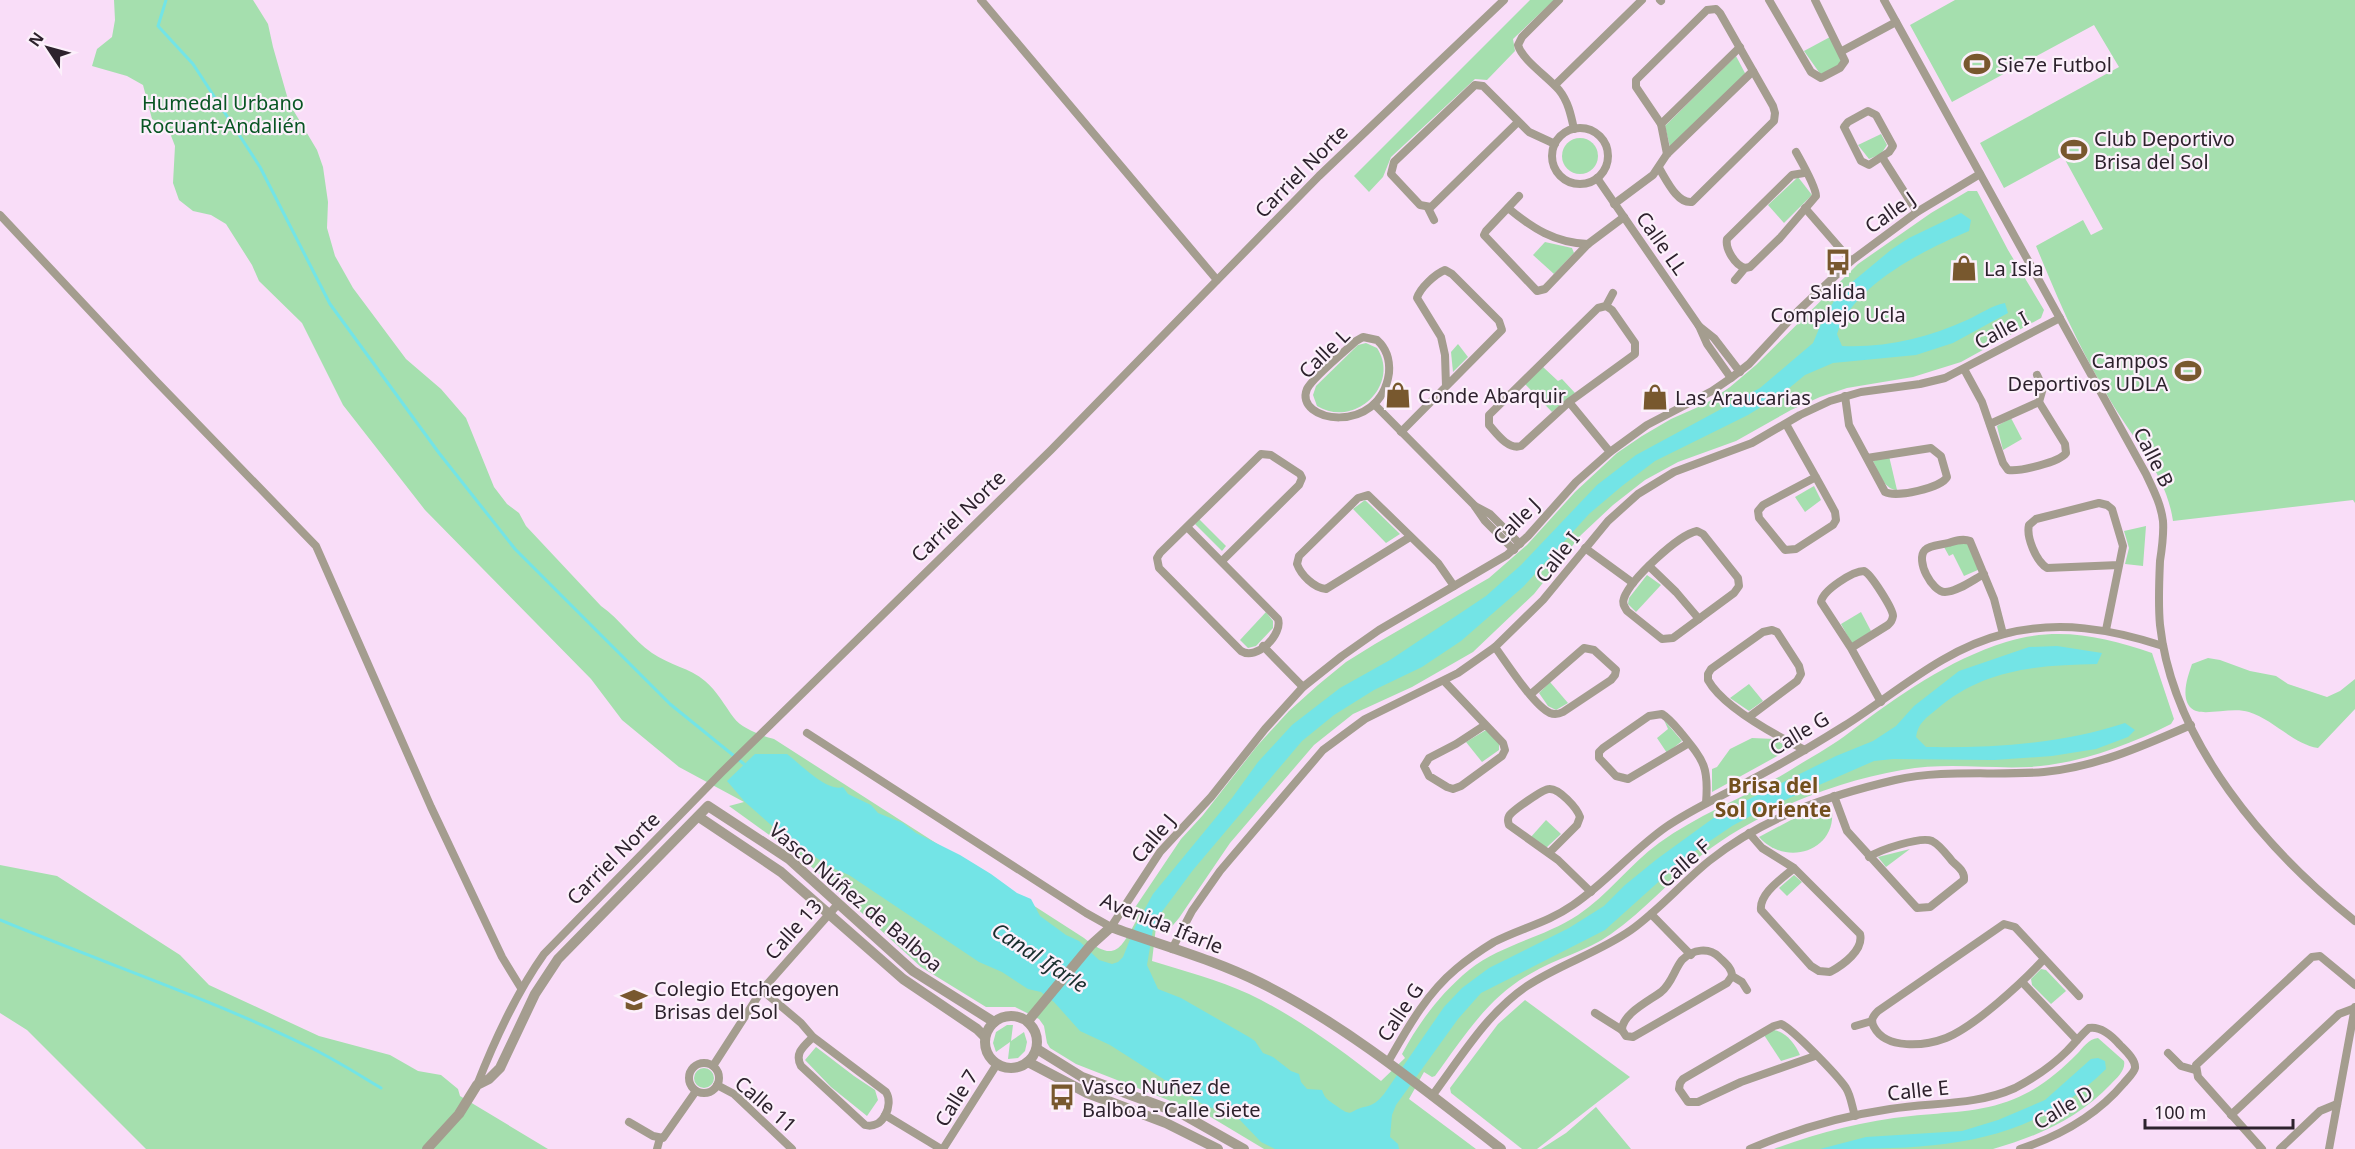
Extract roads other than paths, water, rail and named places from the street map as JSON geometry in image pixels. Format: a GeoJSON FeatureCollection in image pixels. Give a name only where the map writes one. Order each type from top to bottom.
{"type":"FeatureCollection","features":[{"type":"Feature","properties":{"kind":"street"},"geometry":{"type":"LineString","coordinates":[[981,0],[1217,280]]}},
{"type":"Feature","properties":{"kind":"street","name":"Carriel Norte"},"geometry":{"type":"LineString","coordinates":[[427,1149],[459,1114],[477,1085],[520,988],[544,954],[748,746],[1051,450],[1319,176],[1504,0]]}},
{"type":"Feature","properties":{"kind":"street"},"geometry":{"type":"LineString","coordinates":[[1559,0],[1522,37],[1518,45],[1522,53],[1555,85],[1567,104],[1574,129]]}},
{"type":"Feature","properties":{"kind":"street"},"geometry":{"type":"LineString","coordinates":[[1555,85],[1642,0]]}},
{"type":"Feature","properties":{"kind":"street"},"geometry":{"type":"LineString","coordinates":[[1769,0],[1814,75],[1824,77],[1842,66],[1845,61],[1815,0]]}},
{"type":"Feature","properties":{"kind":"street","name":"Calle B"},"geometry":{"type":"LineString","coordinates":[[1884,0],[2146,474],[2161,510],[2163,531],[2159,605],[2163,646],[2174,686],[2191,725],[2215,767],[2257,826],[2312,886],[2355,921]]}},
{"type":"Feature","properties":{"kind":"street"},"geometry":{"type":"LineString","coordinates":[[1659,168],[1681,199],[1692,202],[1771,125],[1775,116],[1775,109],[1720,12],[1716,9],[1710,8],[1636,80],[1636,87],[1661,124],[1667,154]]}},
{"type":"Feature","properties":{"kind":"street"},"geometry":{"type":"LineString","coordinates":[[1842,51],[1896,22]]}},
{"type":"Feature","properties":{"kind":"street"},"geometry":{"type":"LineString","coordinates":[[1661,124],[1740,47]]}},
{"type":"Feature","properties":{"kind":"street"},"geometry":{"type":"LineString","coordinates":[[1614,204],[1646,181],[1659,168],[1667,154],[1753,71]]}},
{"type":"Feature","properties":{"kind":"street"},"geometry":{"type":"LineString","coordinates":[[1434,220],[1428,208],[1420,205],[1395,179],[1391,168],[1394,162],[1470,87],[1478,84],[1484,86],[1518,122],[1535,136],[1555,144]]}},
{"type":"Feature","properties":{"kind":"street"},"geometry":{"type":"LineString","coordinates":[[1865,112],[1874,113],[1893,146],[1891,151],[1882,157],[1871,164],[1863,164],[1845,133],[1846,124],[1865,112]]}},
{"type":"Feature","properties":{"kind":"street"},"geometry":{"type":"LineString","coordinates":[[1428,208],[1435,204],[1518,122]]}},
{"type":"Feature","properties":{"kind":"street"},"geometry":{"type":"LineString","coordinates":[[1574,129],[1590,130],[1599,136],[1605,144],[1608,155],[1606,165],[1597,178],[1581,184],[1570,182],[1560,176],[1553,161],[1555,144],[1565,133],[1574,129]]}},
{"type":"Feature","properties":{"kind":"street"},"geometry":{"type":"LineString","coordinates":[[1796,152],[1804,173]]}},
{"type":"Feature","properties":{"kind":"street"},"geometry":{"type":"LineString","coordinates":[[1882,157],[1917,212]]}},
{"type":"Feature","properties":{"kind":"street"},"geometry":{"type":"LineString","coordinates":[[1735,280],[1745,268],[1750,267],[1775,243],[1814,199],[1816,193],[1809,177],[1804,173],[1796,173],[1792,176],[1727,239],[1727,249],[1739,265],[1745,268]]}},
{"type":"Feature","properties":{"kind":"street","name":"Calle J"},"geometry":{"type":"LineString","coordinates":[[1111,927],[1160,852],[1211,797],[1265,729],[1303,687],[1379,630],[1486,569],[1517,547],[1576,482],[1610,452],[1647,425],[1712,391],[1740,372],[1815,293],[1851,261],[1917,212],[1980,174]]}},
{"type":"Feature","properties":{"kind":"street","name":"Calle LL"},"geometry":{"type":"LineString","coordinates":[[1597,178],[1700,326],[1707,344],[1731,378]]}},
{"type":"Feature","properties":{"kind":"street"},"geometry":{"type":"LineString","coordinates":[[1519,196],[1486,231],[1484,238],[1537,291],[1545,289],[1588,244],[1624,217]]}},
{"type":"Feature","properties":{"kind":"street"},"geometry":{"type":"LineString","coordinates":[[1508,208],[1523,221],[1549,237],[1569,243],[1588,244]]}},
{"type":"Feature","properties":{"kind":"street"},"geometry":{"type":"LineString","coordinates":[[1805,208],[1851,261]]}},
{"type":"Feature","properties":{"kind":"street"},"geometry":{"type":"LineString","coordinates":[[0,215],[154,379],[316,546],[431,807],[502,957],[520,988]]}},
{"type":"Feature","properties":{"kind":"street"},"geometry":{"type":"LineString","coordinates":[[1401,432],[1499,334],[1502,327],[1501,323],[1450,272],[1445,270],[1420,291],[1417,298],[1441,337],[1445,355],[1446,386]]}},
{"type":"Feature","properties":{"kind":"street"},"geometry":{"type":"LineString","coordinates":[[1605,306],[1612,310],[1635,343],[1636,351],[1633,356],[1569,402],[1519,447],[1510,446],[1488,422],[1491,412],[1598,308],[1605,306],[1613,293]]}},
{"type":"Feature","properties":{"kind":"street","name":"Calle I"},"geometry":{"type":"LineString","coordinates":[[1172,949],[1192,911],[1220,871],[1323,750],[1365,719],[1444,681],[1495,647],[1544,600],[1617,512],[1650,486],[1688,467],[1741,449],[1815,407],[1845,396],[1920,384],[1964,369],[2060,318]]}},
{"type":"Feature","properties":{"kind":"street","name":"Calle LL"},"geometry":{"type":"LineString","coordinates":[[1700,326],[1714,338],[1740,372]]}},
{"type":"Feature","properties":{"kind":"street","name":"Calle L"},"geometry":{"type":"LineString","coordinates":[[1370,337],[1385,348],[1389,362],[1386,383],[1374,404],[1353,416],[1330,417],[1312,409],[1307,402],[1306,393],[1311,384],[1356,341],[1370,337]]}},
{"type":"Feature","properties":{"kind":"street"},"geometry":{"type":"LineString","coordinates":[[1964,369],[1982,402],[2003,463],[2008,470],[2017,470],[2062,458],[2066,453],[2067,447],[2039,402],[2043,388],[2037,375]]}},
{"type":"Feature","properties":{"kind":"street"},"geometry":{"type":"LineString","coordinates":[[1845,396],[1849,425],[1881,487],[1891,495],[1940,485],[1947,477],[1941,456],[1931,448],[1867,458]]}},
{"type":"Feature","properties":{"kind":"street"},"geometry":{"type":"LineString","coordinates":[[1569,402],[1610,452]]}},
{"type":"Feature","properties":{"kind":"street"},"geometry":{"type":"LineString","coordinates":[[1990,424],[2039,402]]}},
{"type":"Feature","properties":{"kind":"street"},"geometry":{"type":"LineString","coordinates":[[1374,404],[1474,505],[1490,514],[1517,547]]}},
{"type":"Feature","properties":{"kind":"street"},"geometry":{"type":"LineString","coordinates":[[1786,424],[1816,477],[1835,512],[1836,520],[1833,525],[1796,549],[1785,550],[1759,518],[1758,510],[1763,505],[1816,477]]}},
{"type":"Feature","properties":{"kind":"street"},"geometry":{"type":"LineString","coordinates":[[1187,526],[1278,619],[1279,629],[1254,653],[1244,652],[1156,563],[1158,555],[1187,526],[1261,454],[1268,453],[1299,472],[1302,478],[1299,485],[1222,561]]}},
{"type":"Feature","properties":{"kind":"street"},"geometry":{"type":"LineString","coordinates":[[1410,537],[1326,589],[1315,586],[1300,571],[1297,564],[1299,556],[1359,498],[1365,495],[1372,499],[1438,563],[1454,586]]}},
{"type":"Feature","properties":{"kind":"street"},"geometry":{"type":"LineString","coordinates":[[2106,630],[2119,565],[2123,542],[2113,512],[2107,505],[2099,503],[2036,519],[2029,525],[2028,533],[2038,560],[2047,568],[2119,565]]}},
{"type":"Feature","properties":{"kind":"street"},"geometry":{"type":"LineString","coordinates":[[1697,531],[1703,534],[1738,578],[1739,583],[1736,591],[1673,638],[1662,639],[1624,606],[1623,598],[1649,566],[1692,532],[1697,531]]}},
{"type":"Feature","properties":{"kind":"street"},"geometry":{"type":"LineString","coordinates":[[1984,574],[1950,591],[1941,591],[1934,586],[1922,564],[1922,555],[1929,548],[1966,539],[1972,543],[1994,599],[2003,634]]}},
{"type":"Feature","properties":{"kind":"street"},"geometry":{"type":"LineString","coordinates":[[1586,548],[1633,583]]}},
{"type":"Feature","properties":{"kind":"street"},"geometry":{"type":"LineString","coordinates":[[1649,566],[1699,619]]}},
{"type":"Feature","properties":{"kind":"street"},"geometry":{"type":"LineString","coordinates":[[1851,648],[1888,625],[1892,619],[1892,612],[1871,576],[1864,571],[1859,571],[1826,592],[1821,598],[1822,605],[1851,648],[1881,702]]}},
{"type":"Feature","properties":{"kind":"street","name":"Calle G"},"geometry":{"type":"LineString","coordinates":[[1391,1065],[1429,997],[1454,970],[1495,942],[1554,917],[1591,892],[1651,838],[1706,803],[1805,750],[1881,702],[1938,662],[1983,640],[2003,634],[2063,627],[2106,630],[2163,646]]}},
{"type":"Feature","properties":{"kind":"street"},"geometry":{"type":"LineString","coordinates":[[1749,717],[1797,681],[1801,674],[1799,666],[1778,634],[1772,630],[1762,632],[1711,669],[1708,680],[1749,717],[1805,750]]}},
{"type":"Feature","properties":{"kind":"street"},"geometry":{"type":"LineString","coordinates":[[1263,646],[1303,687]]}},
{"type":"Feature","properties":{"kind":"street"},"geometry":{"type":"LineString","coordinates":[[1495,647],[1531,694],[1548,712],[1561,713],[1611,680],[1616,670],[1594,650],[1584,648],[1531,694]]}},
{"type":"Feature","properties":{"kind":"street"},"geometry":{"type":"LineString","coordinates":[[1444,681],[1505,745],[1503,754],[1457,788],[1447,788],[1426,773],[1425,766],[1429,758],[1485,725]]}},
{"type":"Feature","properties":{"kind":"street"},"geometry":{"type":"LineString","coordinates":[[1689,743],[1628,779],[1616,776],[1599,758],[1599,752],[1603,748],[1655,713],[1665,716],[1689,743],[1704,764],[1707,780],[1706,803]]}},
{"type":"Feature","properties":{"kind":"street","name":"Calle F"},"geometry":{"type":"LineString","coordinates":[[1432,1096],[1489,1020],[1513,996],[1553,971],[1614,942],[1651,914],[1708,862],[1749,833],[1786,814],[1833,796],[1919,776],[2043,772],[2077,766],[2134,749],[2191,725]]}},
{"type":"Feature","properties":{"kind":"street","name":"Avenida Ifarle"},"geometry":{"type":"LineString","coordinates":[[807,732],[1076,907],[1111,927],[1230,969],[1268,986],[1391,1065],[1501,1149]]}},
{"type":"Feature","properties":{"kind":"street"},"geometry":{"type":"LineString","coordinates":[[1549,853],[1577,825],[1580,817],[1578,812],[1556,790],[1550,789],[1542,791],[1511,814],[1508,822],[1510,828],[1549,853],[1591,892]]}},
{"type":"Feature","properties":{"kind":"street"},"geometry":{"type":"LineString","coordinates":[[1833,796],[1844,826],[1869,857],[1913,906],[1920,909],[1930,907],[1964,880],[1962,872],[1937,844],[1931,841],[1923,840],[1879,850],[1869,857]]}},
{"type":"Feature","properties":{"kind":"street","name":"Vasco Núñez de Balboa"},"geometry":{"type":"LineString","coordinates":[[696,799],[789,859],[913,971],[994,1022]]}},
{"type":"Feature","properties":{"kind":"street","name":"Carriel Norte"},"geometry":{"type":"LineString","coordinates":[[477,1085],[489,1079],[500,1068],[535,994],[558,959],[708,806]]}},
{"type":"Feature","properties":{"kind":"street","name":"Vasco Núñez de Balboa"},"geometry":{"type":"LineString","coordinates":[[699,817],[771,864],[903,979],[977,1029],[985,1037]]}},
{"type":"Feature","properties":{"kind":"street"},"geometry":{"type":"LineString","coordinates":[[1749,833],[1762,848],[1794,868],[1861,937],[1859,948],[1830,972],[1823,972],[1811,966],[1761,910],[1760,904],[1764,897],[1794,868]]}},
{"type":"Feature","properties":{"kind":"street","name":"Calle 13"},"geometry":{"type":"LineString","coordinates":[[713,1066],[762,990],[838,904]]}},
{"type":"Feature","properties":{"kind":"street"},"geometry":{"type":"LineString","coordinates":[[1651,914],[1690,955]]}},
{"type":"Feature","properties":{"kind":"street"},"geometry":{"type":"LineString","coordinates":[[1855,1026],[1872,1021],[1878,1011],[2004,924],[2015,927],[2079,996]]}},
{"type":"Feature","properties":{"kind":"street"},"geometry":{"type":"LineString","coordinates":[[1028,1022],[1091,945],[1111,927]]}},
{"type":"Feature","properties":{"kind":"street"},"geometry":{"type":"LineString","coordinates":[[1595,1013],[1629,1037],[1636,1036],[1728,983],[1732,976],[1730,968],[1712,951],[1706,949],[1690,955],[1683,960],[1665,988],[1624,1020],[1622,1030]]}},
{"type":"Feature","properties":{"kind":"street"},"geometry":{"type":"LineString","coordinates":[[2262,1149],[2198,1077],[2195,1070],[2198,1063],[2312,957],[2320,956],[2355,985]]}},
{"type":"Feature","properties":{"kind":"street"},"geometry":{"type":"LineString","coordinates":[[1872,1021],[1875,1029],[1882,1036],[1895,1043],[1939,1040],[1964,1028],[2022,982],[2044,959]]}},
{"type":"Feature","properties":{"kind":"street"},"geometry":{"type":"LineString","coordinates":[[1732,976],[1742,982],[1747,990]]}},
{"type":"Feature","properties":{"kind":"street"},"geometry":{"type":"LineString","coordinates":[[2022,982],[2077,1040]]}},
{"type":"Feature","properties":{"kind":"street"},"geometry":{"type":"LineString","coordinates":[[762,990],[801,1023],[813,1037],[886,1092],[890,1104],[885,1115],[876,1125],[865,1125],[801,1066],[799,1054],[813,1037]]}},
{"type":"Feature","properties":{"kind":"street"},"geometry":{"type":"LineString","coordinates":[[2231,1115],[2339,1014],[2355,1008]]}},
{"type":"Feature","properties":{"kind":"street"},"geometry":{"type":"LineString","coordinates":[[2329,1149],[2355,1008]]}},
{"type":"Feature","properties":{"kind":"street"},"geometry":{"type":"LineString","coordinates":[[1011,1016],[1028,1022],[1037,1036],[1037,1048],[1028,1062],[1013,1068],[997,1064],[987,1052],[985,1037],[994,1022],[1011,1016]]}},
{"type":"Feature","properties":{"kind":"street"},"geometry":{"type":"LineString","coordinates":[[1815,1056],[1751,1078],[1698,1102],[1691,1103],[1685,1099],[1679,1089],[1683,1078],[1777,1024],[1787,1027],[1815,1056],[1847,1090],[1855,1116]]}},
{"type":"Feature","properties":{"kind":"street","name":"Calle D"},"geometry":{"type":"LineString","coordinates":[[2020,1149],[2048,1138],[2086,1117],[2109,1099],[2134,1071],[2135,1064],[2129,1054],[2101,1030],[2089,1028],[2077,1040]]}},
{"type":"Feature","properties":{"kind":"street","name":"Calle E"},"geometry":{"type":"LineString","coordinates":[[1750,1149],[1797,1131],[1855,1116],[1890,1109],[1966,1102],[2015,1088],[2046,1069],[2077,1040]]}},
{"type":"Feature","properties":{"kind":"street"},"geometry":{"type":"LineString","coordinates":[[1037,1048],[1082,1077],[1182,1114],[1244,1149]]}},
{"type":"Feature","properties":{"kind":"street"},"geometry":{"type":"LineString","coordinates":[[2168,1053],[2181,1066],[2195,1070]]}},
{"type":"Feature","properties":{"kind":"street"},"geometry":{"type":"LineString","coordinates":[[1028,1062],[1087,1093],[1166,1123],[1218,1149]]}},
{"type":"Feature","properties":{"kind":"street"},"geometry":{"type":"LineString","coordinates":[[701,1063],[713,1066],[719,1077],[717,1085],[708,1092],[696,1091],[688,1080],[690,1071],[701,1063]]}},
{"type":"Feature","properties":{"kind":"street","name":"Calle 7"},"geometry":{"type":"LineString","coordinates":[[942,1149],[997,1064]]}},
{"type":"Feature","properties":{"kind":"street","name":"Calle 11"},"geometry":{"type":"LineString","coordinates":[[717,1085],[734,1094],[792,1149]]}},
{"type":"Feature","properties":{"kind":"street"},"geometry":{"type":"LineString","coordinates":[[629,1122],[653,1137],[660,1138],[668,1133],[696,1091]]}},
{"type":"Feature","properties":{"kind":"street"},"geometry":{"type":"LineString","coordinates":[[2280,1149],[2320,1111],[2337,1104]]}},
{"type":"Feature","properties":{"kind":"street"},"geometry":{"type":"LineString","coordinates":[[885,1115],[942,1149]]}},
{"type":"Feature","properties":{"kind":"street"},"geometry":{"type":"LineString","coordinates":[[657,1149],[660,1138]]}},
{"type":"Feature","properties":{"kind":"water","name":"Canal Ifarle"},"geometry":{"type":"Polygon","coordinates":[[[1961,213],[1971,220],[1969,231],[1932,248],[1892,271],[1858,300],[1845,316],[1837,334],[1842,346],[1874,345],[1922,337],[2005,303],[2008,313],[1953,343],[1916,355],[1833,363],[1805,375],[1782,394],[1748,415],[1655,461],[1589,514],[1523,587],[1461,641],[1422,667],[1374,690],[1334,715],[1302,741],[1193,870],[1161,913],[1153,929],[1147,965],[1158,989],[1181,998],[1249,1037],[1255,1041],[1263,1053],[1299,1074],[1301,1082],[1307,1089],[1322,1090],[1330,1102],[1349,1113],[1373,1104],[1384,1094],[1444,1007],[1462,988],[1489,968],[1569,928],[1604,906],[1657,859],[1719,814],[1836,756],[1873,741],[1896,726],[1914,706],[1959,671],[2029,647],[2057,646],[2102,653],[2097,664],[2033,668],[1993,677],[1973,685],[1929,715],[1921,724],[1916,737],[1926,747],[1976,747],[2052,740],[2125,723],[2135,730],[2128,737],[2096,749],[2052,756],[1994,760],[1893,759],[1874,761],[1760,811],[1732,826],[1685,858],[1605,930],[1481,993],[1458,1019],[1396,1105],[1392,1115],[1390,1137],[1398,1144],[1399,1149],[1275,1149],[1261,1142],[1240,1120],[1204,1105],[1110,1045],[1080,1031],[1054,1002],[1041,992],[1028,989],[1002,972],[979,962],[849,875],[830,867],[780,833],[745,802],[727,781],[755,754],[787,754],[822,782],[837,788],[843,787],[848,794],[871,805],[878,813],[903,823],[916,833],[960,855],[1017,893],[1031,899],[1040,916],[1066,935],[1079,941],[1099,960],[1112,964],[1118,962],[1123,957],[1135,927],[1153,894],[1232,798],[1258,762],[1292,725],[1340,688],[1390,660],[1486,596],[1521,565],[1597,485],[1636,455],[1760,388],[1813,343],[1824,317],[1839,293],[1892,249],[1909,238],[1961,213]]]}},
{"type":"Feature","properties":{"kind":"water"},"geometry":{"type":"Polygon","coordinates":[[[2098,1058],[2105,1061],[2106,1069],[2075,1095],[2043,1115],[2009,1129],[1974,1139],[1938,1145],[1820,1149],[1866,1137],[1962,1131],[1998,1120],[2045,1100],[2091,1059],[2098,1058]]]}},
{"type":"Feature","properties":{"kind":"waterway"},"geometry":{"type":"LineString","coordinates":[[166,0],[158,26],[193,64],[260,167],[330,304],[439,453],[515,549],[670,704],[744,764]]}},
{"type":"Feature","properties":{"kind":"waterway"},"geometry":{"type":"LineString","coordinates":[[0,920],[192,995],[268,1028],[324,1055],[381,1088]]}},
{"type":"Feature","properties":{"kind":"place","name":"Sie7e Futbol"},"geometry":{"type":"Point","coordinates":[1977,64]}},
{"type":"Feature","properties":{"kind":"place","name":"Club Deportivo Brisa del Sol"},"geometry":{"type":"Point","coordinates":[2074,150]}},
{"type":"Feature","properties":{"kind":"place","name":"Salida Complejo Ucla"},"geometry":{"type":"Point","coordinates":[1838,262]}},
{"type":"Feature","properties":{"kind":"place","name":"La Isla"},"geometry":{"type":"Point","coordinates":[1964,268]}},
{"type":"Feature","properties":{"kind":"place","name":"Campos Deportivos UDLA"},"geometry":{"type":"Point","coordinates":[2188,371]}},
{"type":"Feature","properties":{"kind":"place","name":"Conde Abarquir"},"geometry":{"type":"Point","coordinates":[1398,395]}},
{"type":"Feature","properties":{"kind":"place","name":"Las Araucarias"},"geometry":{"type":"Point","coordinates":[1655,397]}},
{"type":"Feature","properties":{"kind":"place","name":"Colegio Etchegoyen Brisas del Sol"},"geometry":{"type":"Point","coordinates":[634,1000]}},
{"type":"Feature","properties":{"kind":"place","name":"Vasco Nuñez de Balboa - Calle Siete"},"geometry":{"type":"Point","coordinates":[1062,1097]}},
{"type":"Feature","properties":{"kind":"district","name":"Brisa del Sol Oriente"},"geometry":{"type":"Point","coordinates":[1773,797]}},
{"type":"Feature","properties":{"kind":"park label","name":"Humedal Urbano Rocuant-Andalién"},"geometry":{"type":"Point","coordinates":[223,114]}}]}
